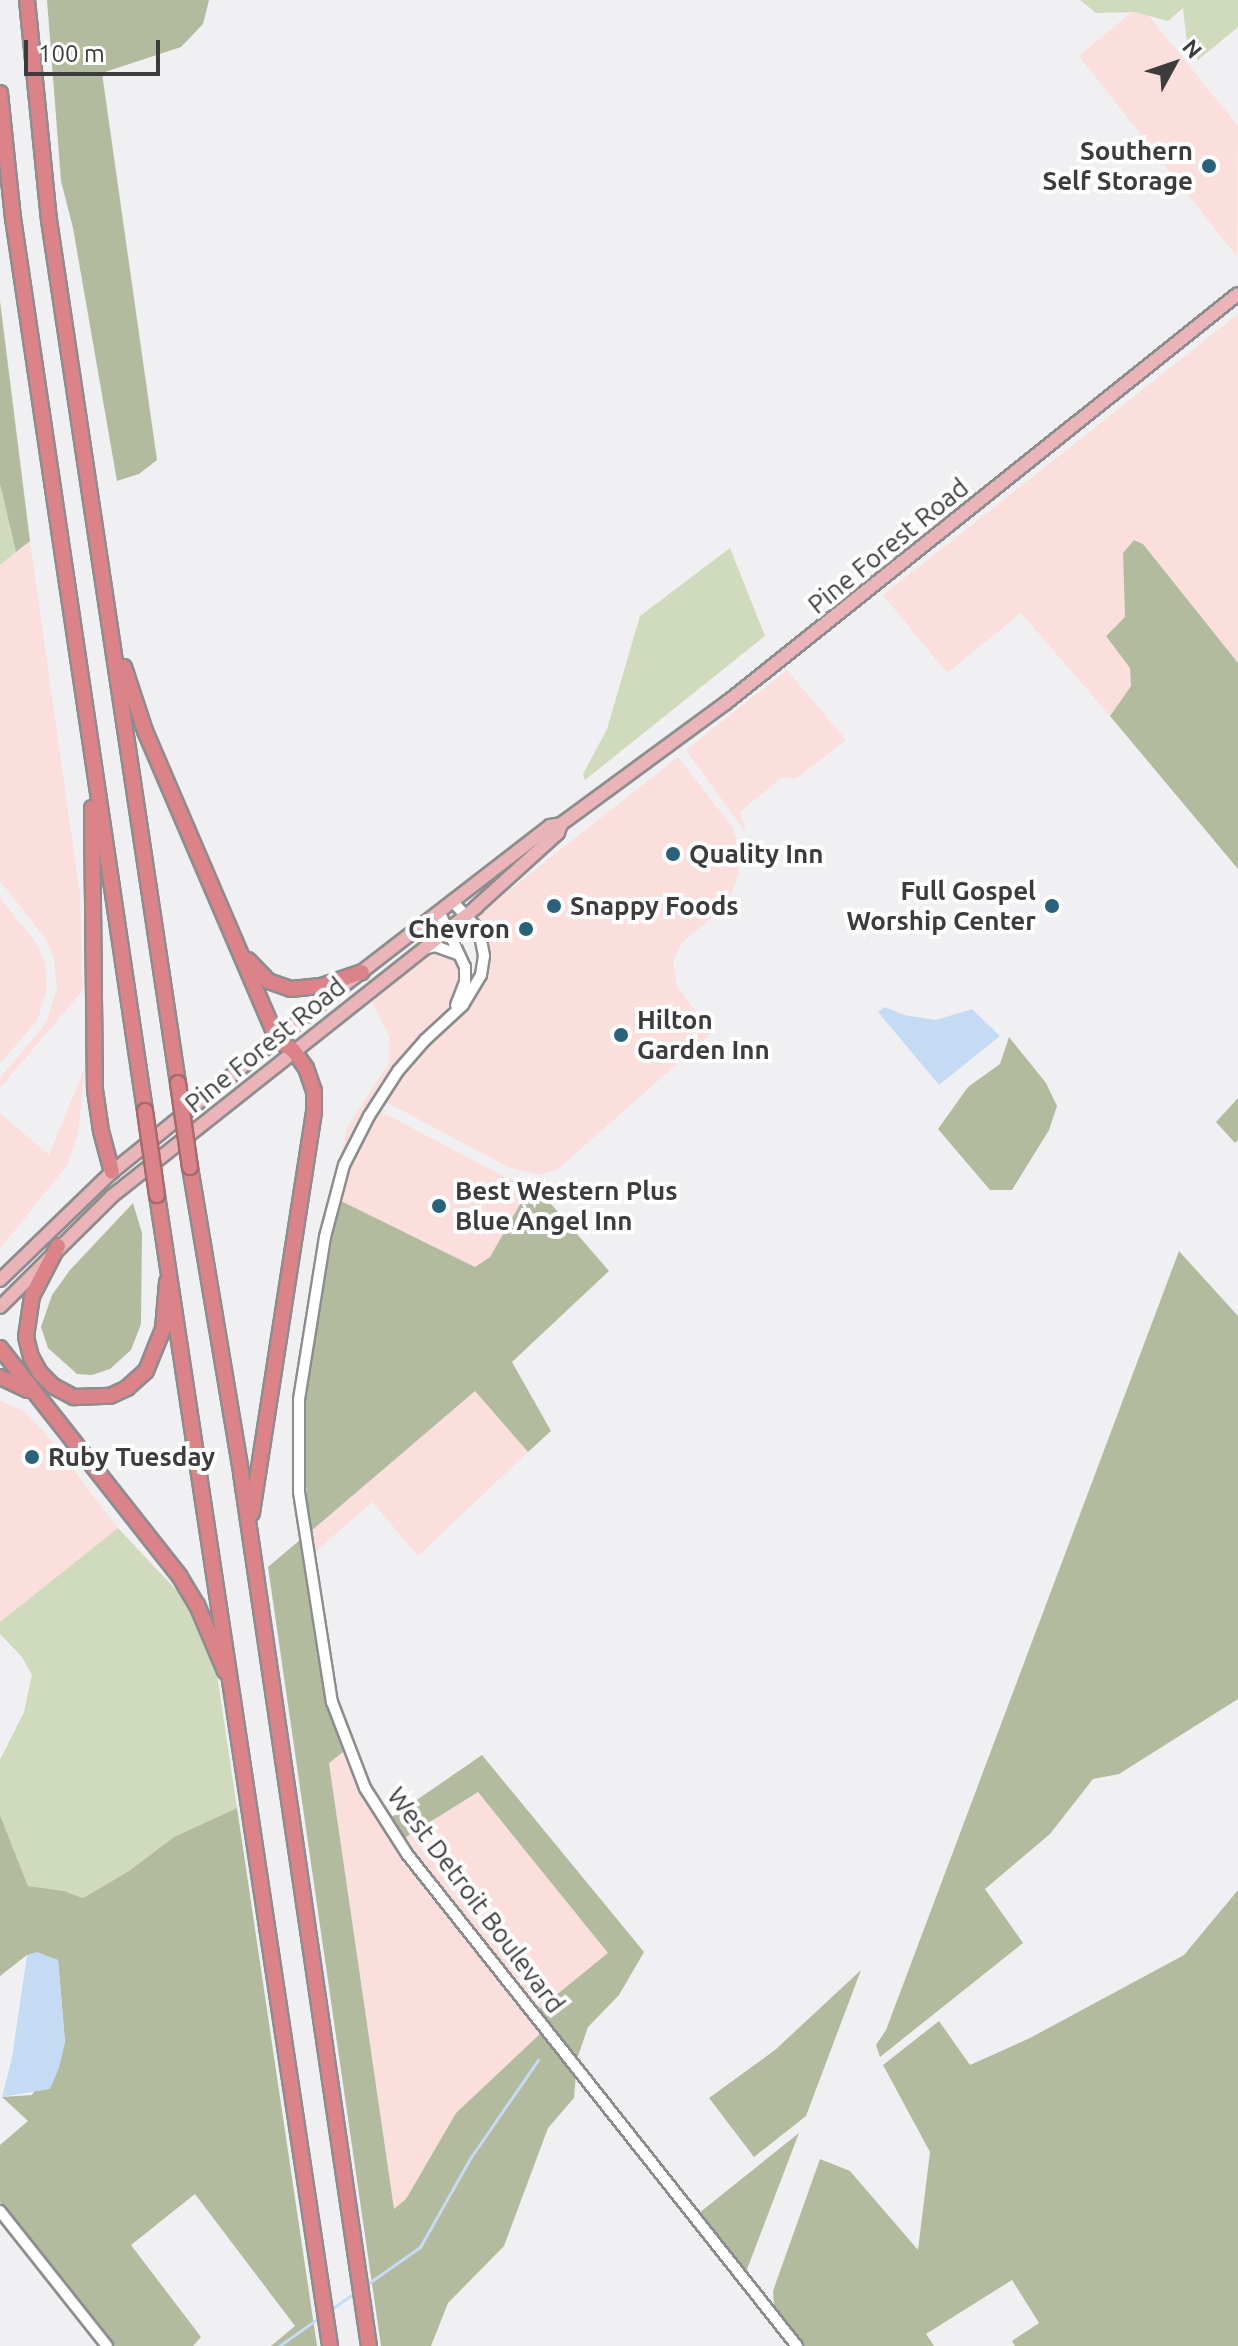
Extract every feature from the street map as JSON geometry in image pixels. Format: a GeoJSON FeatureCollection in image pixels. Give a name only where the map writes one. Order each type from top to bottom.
{"type":"FeatureCollection","features":[{"type":"Feature","properties":{"kind":"highway"},"geometry":{"type":"LineString","coordinates":[[27,0],[49,220],[190,1167],[251,1545],[369,2346]]}},
{"type":"Feature","properties":{"kind":"highway"},"geometry":{"type":"LineString","coordinates":[[0,93],[13,218],[93,768],[330,2346]]}},
{"type":"Feature","properties":{"kind":"highway"},"geometry":{"type":"LineString","coordinates":[[109,618],[145,731],[277,1039],[293,1050],[310,1078],[314,1112],[252,1513],[251,1545]]}},
{"type":"Feature","properties":{"kind":"highway"},"geometry":{"type":"LineString","coordinates":[[93,768],[91,912],[95,1090],[101,1131],[112,1172]]}},
{"type":"Feature","properties":{"kind":"highway"},"geometry":{"type":"LineString","coordinates":[[232,935],[255,970],[268,981],[291,989],[321,986],[362,972]]}},
{"type":"Feature","properties":{"kind":"highway"},"geometry":{"type":"LineString","coordinates":[[58,1246],[32,1296],[26,1321],[27,1345],[33,1363],[48,1382],[80,1398],[116,1394],[146,1371],[163,1329],[170,1266]]}},
{"type":"Feature","properties":{"kind":"highway"},"geometry":{"type":"LineString","coordinates":[[0,1348],[180,1577],[197,1605],[233,1691]]}},
{"type":"Feature","properties":{"kind":"highway"},"geometry":{"type":"LineString","coordinates":[[0,1377],[19,1383],[49,1410]]}},
{"type":"Feature","properties":{"kind":"main road","name":"Pine Forest Road"},"geometry":{"type":"LineString","coordinates":[[0,1280],[112,1172],[277,1039],[550,826],[561,824],[726,703],[1238,294]]}},
{"type":"Feature","properties":{"kind":"main road","name":"Pine Forest Road"},"geometry":{"type":"LineString","coordinates":[[0,1307],[58,1246],[112,1196],[465,914],[537,853],[558,833],[561,824]]}},
{"type":"Feature","properties":{"kind":"street","name":"West Detroit Boulevard"},"geometry":{"type":"LineString","coordinates":[[452,901],[479,930],[483,962],[473,991],[410,1056],[369,1116],[344,1165],[325,1237],[299,1400],[297,1450],[303,1518],[332,1702],[345,1744],[365,1788],[407,1854],[797,2346]]}},
{"type":"Feature","properties":{"kind":"street","name":"West Detroit Boulevard"},"geometry":{"type":"LineString","coordinates":[[439,911],[466,977],[452,1013]]}},
{"type":"Feature","properties":{"kind":"street"},"geometry":{"type":"LineString","coordinates":[[418,951],[435,946],[457,954]]}},
{"type":"Feature","properties":{"kind":"street"},"geometry":{"type":"LineString","coordinates":[[0,2211],[107,2346]]}},
{"type":"Feature","properties":{"kind":"shaded area"},"geometry":{"type":"Polygon","coordinates":[[[1140,5],[1238,126],[1237,257],[1079,56],[1140,5]]]}},
{"type":"Feature","properties":{"kind":"shaded area"},"geometry":{"type":"Polygon","coordinates":[[[1238,314],[1238,663],[1143,544],[1135,540],[1123,554],[1125,617],[1106,635],[1130,668],[1131,686],[1110,716],[1021,613],[947,673],[883,595],[1238,314]]]}},
{"type":"Feature","properties":{"kind":"shaded area"},"geometry":{"type":"Polygon","coordinates":[[[30,541],[80,894],[83,990],[0,1088],[0,1078],[46,1023],[57,988],[54,959],[46,939],[0,881],[0,565],[30,541]]]}},
{"type":"Feature","properties":{"kind":"shaded area"},"geometry":{"type":"Polygon","coordinates":[[[787,670],[846,740],[797,778],[781,778],[740,812],[746,833],[686,750],[787,670]]]}},
{"type":"Feature","properties":{"kind":"shaded area"},"geometry":{"type":"Polygon","coordinates":[[[678,757],[733,828],[739,847],[739,873],[732,892],[718,912],[682,943],[673,961],[677,986],[712,1033],[558,1169],[540,1175],[508,1167],[384,1101],[428,1043],[466,1008],[485,977],[487,942],[475,917],[678,757]]]}},
{"type":"Feature","properties":{"kind":"shaded area"},"geometry":{"type":"Polygon","coordinates":[[[0,898],[37,944],[45,962],[47,988],[38,1019],[0,1064],[0,898]]]}},
{"type":"Feature","properties":{"kind":"shaded area"},"geometry":{"type":"Polygon","coordinates":[[[434,951],[453,958],[460,969],[454,999],[381,1088],[339,1168],[347,1127],[389,1063],[389,1036],[372,1002],[434,951]]]}},
{"type":"Feature","properties":{"kind":"shaded area"},"geometry":{"type":"Polygon","coordinates":[[[85,1067],[78,1133],[68,1164],[0,1249],[0,1113],[49,1155],[85,1067]]]}},
{"type":"Feature","properties":{"kind":"shaded area"},"geometry":{"type":"Polygon","coordinates":[[[378,1110],[503,1176],[531,1185],[547,1184],[524,1197],[490,1257],[475,1267],[339,1200],[349,1166],[378,1110]]]}},
{"type":"Feature","properties":{"kind":"shaded area"},"geometry":{"type":"Polygon","coordinates":[[[475,1391],[528,1452],[418,1556],[372,1502],[313,1554],[310,1532],[475,1391]]]}},
{"type":"Feature","properties":{"kind":"shaded area"},"geometry":{"type":"Polygon","coordinates":[[[0,1401],[24,1411],[45,1433],[118,1528],[0,1622],[0,1401]]]}},
{"type":"Feature","properties":{"kind":"shaded area"},"geometry":{"type":"Polygon","coordinates":[[[343,1752],[358,1788],[390,1839],[542,2032],[456,2113],[406,2199],[394,2210],[329,1762],[343,1752]]]}},
{"type":"Feature","properties":{"kind":"shaded area"},"geometry":{"type":"Polygon","coordinates":[[[478,1792],[609,1953],[539,2009],[550,2025],[403,1839],[478,1792]]]}},
{"type":"Feature","properties":{"kind":"green space"},"geometry":{"type":"Polygon","coordinates":[[[47,0],[209,0],[203,24],[181,47],[102,73],[157,460],[139,474],[117,481],[73,228],[61,181],[47,0]]]}},
{"type":"Feature","properties":{"kind":"green space"},"geometry":{"type":"Polygon","coordinates":[[[1080,0],[1238,0],[1238,27],[1198,60],[1187,44],[1183,8],[1168,21],[1135,12],[1096,13],[1080,0]]]}},
{"type":"Feature","properties":{"kind":"green space"},"geometry":{"type":"Polygon","coordinates":[[[0,301],[30,541],[16,552],[0,484],[0,301]]]}},
{"type":"Feature","properties":{"kind":"green space"},"geometry":{"type":"Polygon","coordinates":[[[0,484],[16,552],[0,565],[0,484]]]}},
{"type":"Feature","properties":{"kind":"green space"},"geometry":{"type":"Polygon","coordinates":[[[1134,540],[1143,544],[1238,663],[1238,869],[1110,716],[1131,686],[1130,668],[1106,636],[1125,617],[1123,553],[1134,540]]]}},
{"type":"Feature","properties":{"kind":"green space"},"geometry":{"type":"Polygon","coordinates":[[[730,548],[765,636],[585,780],[583,774],[607,729],[640,616],[730,548]]]}},
{"type":"Feature","properties":{"kind":"green space"},"geometry":{"type":"Polygon","coordinates":[[[1009,1037],[1046,1083],[1057,1106],[1049,1130],[1012,1190],[990,1190],[938,1129],[968,1087],[1000,1064],[1009,1037]]]}},
{"type":"Feature","properties":{"kind":"green space"},"geometry":{"type":"Polygon","coordinates":[[[1238,1098],[1238,1140],[1235,1143],[1216,1122],[1238,1098]]]}},
{"type":"Feature","properties":{"kind":"green space"},"geometry":{"type":"Polygon","coordinates":[[[538,1189],[609,1271],[512,1362],[551,1431],[528,1452],[475,1391],[310,1532],[305,1473],[306,1387],[339,1200],[475,1267],[490,1257],[524,1197],[538,1189]]]}},
{"type":"Feature","properties":{"kind":"green space"},"geometry":{"type":"Polygon","coordinates":[[[133,1203],[142,1233],[141,1324],[131,1350],[110,1369],[92,1375],[77,1374],[48,1348],[41,1327],[52,1295],[70,1270],[133,1203]]]}},
{"type":"Feature","properties":{"kind":"green space"},"geometry":{"type":"Polygon","coordinates":[[[1179,1251],[1238,1316],[1238,1699],[1119,1774],[1093,1779],[1050,1834],[985,1889],[1023,1943],[880,2057],[876,2045],[886,2030],[1179,1251]]]}},
{"type":"Feature","properties":{"kind":"green space"},"geometry":{"type":"Polygon","coordinates":[[[118,1528],[181,1595],[203,1632],[215,1661],[237,1808],[174,1837],[129,1871],[83,1898],[64,1891],[28,1886],[0,1815],[0,1760],[24,1712],[32,1675],[22,1657],[0,1634],[0,1622],[118,1528]]]}},
{"type":"Feature","properties":{"kind":"green space"},"geometry":{"type":"Polygon","coordinates":[[[301,1539],[323,1685],[343,1752],[329,1763],[394,2209],[406,2199],[456,2113],[542,2032],[576,2074],[574,2098],[548,2128],[504,2246],[448,2303],[431,2346],[381,2346],[268,1567],[301,1539]]]}},
{"type":"Feature","properties":{"kind":"green space"},"geometry":{"type":"Polygon","coordinates":[[[482,1755],[644,1952],[619,1995],[588,2027],[577,2059],[539,2009],[608,1953],[478,1792],[403,1839],[389,1819],[482,1755]]]}},
{"type":"Feature","properties":{"kind":"green space"},"geometry":{"type":"Polygon","coordinates":[[[237,1808],[317,2346],[271,2346],[295,2326],[195,2194],[131,2245],[201,2337],[193,2346],[114,2346],[0,2202],[0,2145],[28,2121],[2,2097],[32,2095],[65,2042],[58,1960],[27,1955],[0,1976],[0,1815],[28,1886],[64,1891],[83,1898],[129,1871],[174,1837],[237,1808]]]}},
{"type":"Feature","properties":{"kind":"green space"},"geometry":{"type":"Polygon","coordinates":[[[1238,1890],[1238,2346],[1015,2346],[1012,2341],[1039,2323],[1012,2280],[926,2334],[934,2346],[804,2346],[774,2308],[773,2291],[820,2159],[850,2171],[918,2250],[930,2152],[883,2065],[939,2021],[970,2065],[1030,2038],[1184,1955],[1238,1890]]]}},
{"type":"Feature","properties":{"kind":"green space"},"geometry":{"type":"Polygon","coordinates":[[[861,1970],[806,2116],[754,2157],[709,2098],[775,2050],[861,1970]]]}},
{"type":"Feature","properties":{"kind":"green space"},"geometry":{"type":"Polygon","coordinates":[[[799,2133],[746,2272],[699,2213],[799,2133]]]}},
{"type":"Feature","properties":{"kind":"water"},"geometry":{"type":"Polygon","coordinates":[[[885,1007],[904,1015],[936,1020],[972,1009],[1000,1036],[939,1085],[878,1012],[885,1007]]]}},
{"type":"Feature","properties":{"kind":"water"},"geometry":{"type":"Polygon","coordinates":[[[37,1952],[58,1960],[65,2042],[59,2068],[50,2089],[2,2097],[12,2058],[27,1955],[37,1952]]]}},
{"type":"Feature","properties":{"kind":"waterway"},"geometry":{"type":"LineString","coordinates":[[366,2285],[420,2247],[471,2157],[538,2060]]}},
{"type":"Feature","properties":{"kind":"waterway"},"geometry":{"type":"LineString","coordinates":[[330,2310],[356,2292]]}},
{"type":"Feature","properties":{"kind":"waterway"},"geometry":{"type":"LineString","coordinates":[[279,2346],[320,2317]]}},
{"type":"Feature","properties":{"kind":"place","name":"Southern Self Storage"},"geometry":{"type":"Point","coordinates":[1209,166]}},
{"type":"Feature","properties":{"kind":"place","name":"Quality Inn"},"geometry":{"type":"Point","coordinates":[673,854]}},
{"type":"Feature","properties":{"kind":"place","name":"Snappy Foods"},"geometry":{"type":"Point","coordinates":[554,906]}},
{"type":"Feature","properties":{"kind":"place","name":"Full Gospel Worship Center"},"geometry":{"type":"Point","coordinates":[1052,906]}},
{"type":"Feature","properties":{"kind":"place","name":"Chevron"},"geometry":{"type":"Point","coordinates":[526,929]}},
{"type":"Feature","properties":{"kind":"place","name":"Hilton Garden Inn"},"geometry":{"type":"Point","coordinates":[621,1035]}},
{"type":"Feature","properties":{"kind":"place","name":"Best Western Plus Blue Angel Inn"},"geometry":{"type":"Point","coordinates":[439,1206]}},
{"type":"Feature","properties":{"kind":"place","name":"Ruby Tuesday"},"geometry":{"type":"Point","coordinates":[32,1457]}}]}
